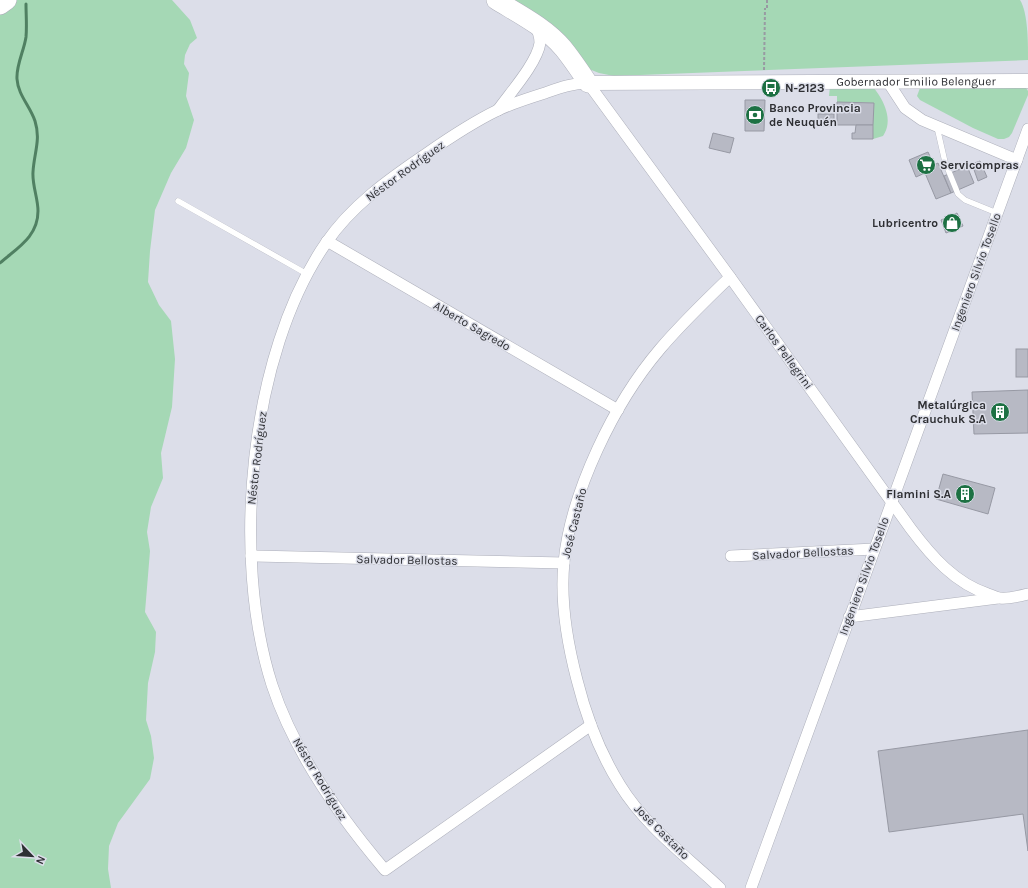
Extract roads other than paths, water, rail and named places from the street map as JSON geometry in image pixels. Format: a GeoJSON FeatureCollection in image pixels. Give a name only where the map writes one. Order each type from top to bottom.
{"type":"FeatureCollection","features":[{"type":"Feature","properties":{"kind":"highway"},"geometry":{"type":"LineString","coordinates":[[0,6],[7,0]]}},
{"type":"Feature","properties":{"kind":"highway"},"geometry":{"type":"LineString","coordinates":[[496,0],[530,20],[548,33],[563,48],[588,83]]}},
{"type":"Feature","properties":{"kind":"street","name":"Néstor Rodríguez"},"geometry":{"type":"LineString","coordinates":[[498,110],[527,70],[538,51],[540,43],[539,36],[536,28],[530,20]]}},
{"type":"Feature","properties":{"kind":"street","name":"Gobernador Emilio Belenguer"},"geometry":{"type":"LineString","coordinates":[[588,83],[1028,81]]}},
{"type":"Feature","properties":{"kind":"street"},"geometry":{"type":"LineString","coordinates":[[888,82],[905,108],[922,120],[1017,160]]}},
{"type":"Feature","properties":{"kind":"street","name":"Néstor Rodríguez"},"geometry":{"type":"LineString","coordinates":[[588,83],[574,83],[498,110],[436,147],[388,181],[350,213],[327,241],[307,274],[292,305],[279,340],[267,383],[253,475],[250,519],[254,595],[260,643],[272,686],[288,725],[330,798],[357,837],[385,870],[591,725]]}},
{"type":"Feature","properties":{"kind":"street","name":"Carlos Pellegrini"},"geometry":{"type":"LineString","coordinates":[[588,83],[730,277],[923,546],[949,572],[964,583],[980,591],[1001,598]]}},
{"type":"Feature","properties":{"kind":"street","name":"Ingeniero Silvio Tosello"},"geometry":{"type":"LineString","coordinates":[[750,888],[1028,129]]}},
{"type":"Feature","properties":{"kind":"street","name":"Alberto Sagredo"},"geometry":{"type":"LineString","coordinates":[[327,241],[618,410]]}},
{"type":"Feature","properties":{"kind":"street","name":"José Castaño"},"geometry":{"type":"LineString","coordinates":[[720,888],[662,835],[640,812],[620,786],[605,758],[591,725],[574,669],[565,624],[563,586],[564,563],[569,531],[586,476],[601,442],[618,410],[659,350],[704,302],[730,277]]}},
{"type":"Feature","properties":{"kind":"street","name":"Salvador Bellostas"},"geometry":{"type":"LineString","coordinates":[[731,556],[874,549]]}},
{"type":"Feature","properties":{"kind":"street","name":"Salvador Bellostas"},"geometry":{"type":"LineString","coordinates":[[251,556],[564,563]]}},
{"type":"Feature","properties":{"kind":"street","name":"Carlos Pellegrini"},"geometry":{"type":"LineString","coordinates":[[849,617],[1028,594]]}},
{"type":"Feature","properties":{"kind":"lane"},"geometry":{"type":"LineString","coordinates":[[937,127],[945,162],[958,194],[965,200],[997,213]]}},
{"type":"Feature","properties":{"kind":"lane"},"geometry":{"type":"LineString","coordinates":[[178,201],[307,274]]}},
{"type":"Feature","properties":{"kind":"waterway"},"geometry":{"type":"LineString","coordinates":[[0,263],[19,247],[30,235],[37,220],[38,211],[33,177],[37,128],[33,116],[22,95],[17,79],[18,68],[26,37],[26,4]]}},
{"type":"Feature","properties":{"kind":"place","name":"N-2123"},"geometry":{"type":"Point","coordinates":[771,88]}},
{"type":"Feature","properties":{"kind":"place","name":"Banco Provincia de Neuquén"},"geometry":{"type":"Point","coordinates":[755,115]}},
{"type":"Feature","properties":{"kind":"place","name":"Servicompras"},"geometry":{"type":"Point","coordinates":[926,165]}},
{"type":"Feature","properties":{"kind":"place","name":"Lubricentro"},"geometry":{"type":"Point","coordinates":[952,223]}},
{"type":"Feature","properties":{"kind":"place","name":"Metalúrgica Crauchuk S.A"},"geometry":{"type":"Point","coordinates":[1000,412]}},
{"type":"Feature","properties":{"kind":"place","name":"Flamini S.A"},"geometry":{"type":"Point","coordinates":[965,494]}}]}
